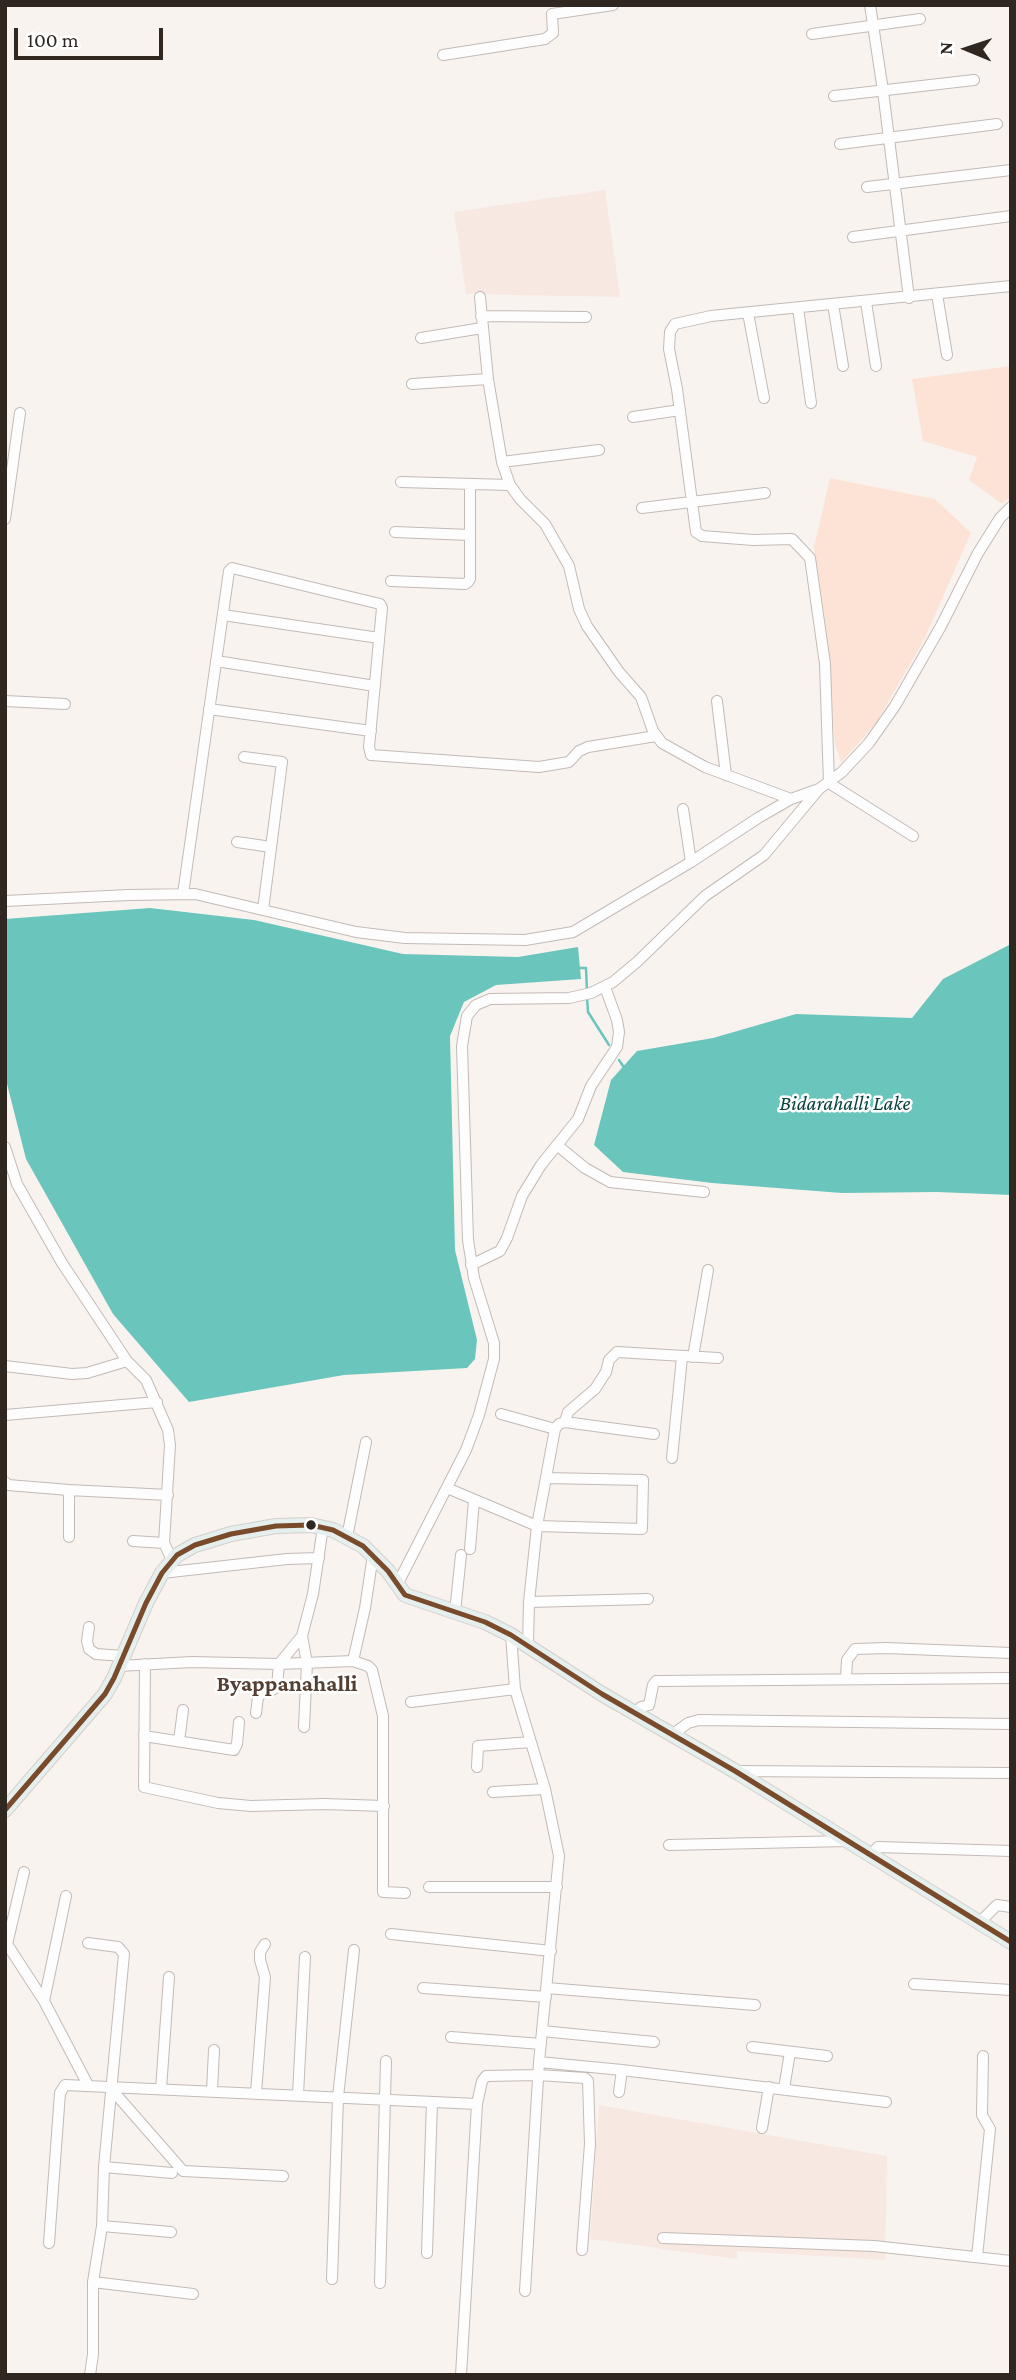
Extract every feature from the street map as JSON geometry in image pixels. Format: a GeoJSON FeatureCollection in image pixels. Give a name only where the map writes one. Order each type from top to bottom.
{"type":"FeatureCollection","features":[{"type":"Feature","properties":{"kind":"main road"},"geometry":{"type":"LineString","coordinates":[[5,1810],[108,1689],[133,1630],[162,1573],[173,1560],[195,1545],[232,1534],[285,1525],[323,1527],[347,1536],[373,1555],[411,1598],[511,1634],[635,1714],[735,1771],[1011,1942]]}},
{"type":"Feature","properties":{"kind":"street"},"geometry":{"type":"LineString","coordinates":[[443,55],[545,39],[553,33],[551,18],[555,13],[613,5]]}},
{"type":"Feature","properties":{"kind":"street"},"geometry":{"type":"LineString","coordinates":[[870,5],[909,298]]}},
{"type":"Feature","properties":{"kind":"street"},"geometry":{"type":"LineString","coordinates":[[812,34],[920,19]]}},
{"type":"Feature","properties":{"kind":"street"},"geometry":{"type":"LineString","coordinates":[[834,96],[974,80]]}},
{"type":"Feature","properties":{"kind":"street"},"geometry":{"type":"LineString","coordinates":[[840,144],[997,124]]}},
{"type":"Feature","properties":{"kind":"street"},"geometry":{"type":"LineString","coordinates":[[867,187],[1011,170]]}},
{"type":"Feature","properties":{"kind":"street"},"geometry":{"type":"LineString","coordinates":[[853,237],[1011,216]]}},
{"type":"Feature","properties":{"kind":"street"},"geometry":{"type":"LineString","coordinates":[[824,786],[825,664],[810,558],[792,539],[753,540],[702,536],[696,532],[669,349],[670,332],[675,324],[711,316],[1011,286]]}},
{"type":"Feature","properties":{"kind":"street"},"geometry":{"type":"LineString","coordinates":[[937,294],[947,355]]}},
{"type":"Feature","properties":{"kind":"street"},"geometry":{"type":"LineString","coordinates":[[480,297],[488,379],[502,462],[510,485],[545,524],[569,566],[583,618],[620,672],[641,697],[656,736],[672,749],[726,775],[791,799]]}},
{"type":"Feature","properties":{"kind":"street"},"geometry":{"type":"LineString","coordinates":[[866,302],[876,366]]}},
{"type":"Feature","properties":{"kind":"street"},"geometry":{"type":"LineString","coordinates":[[834,304],[844,366]]}},
{"type":"Feature","properties":{"kind":"street"},"geometry":{"type":"LineString","coordinates":[[798,308],[811,403]]}},
{"type":"Feature","properties":{"kind":"street"},"geometry":{"type":"LineString","coordinates":[[748,313],[764,398]]}},
{"type":"Feature","properties":{"kind":"street"},"geometry":{"type":"LineString","coordinates":[[481,316],[586,317]]}},
{"type":"Feature","properties":{"kind":"street"},"geometry":{"type":"LineString","coordinates":[[421,338],[482,328]]}},
{"type":"Feature","properties":{"kind":"street"},"geometry":{"type":"LineString","coordinates":[[412,384],[488,379]]}},
{"type":"Feature","properties":{"kind":"street"},"geometry":{"type":"LineString","coordinates":[[633,417],[680,410]]}},
{"type":"Feature","properties":{"kind":"street"},"geometry":{"type":"LineString","coordinates":[[5,519],[20,413]]}},
{"type":"Feature","properties":{"kind":"street"},"geometry":{"type":"LineString","coordinates":[[502,462],[599,450]]}},
{"type":"Feature","properties":{"kind":"street"},"geometry":{"type":"LineString","coordinates":[[401,482],[510,485]]}},
{"type":"Feature","properties":{"kind":"street"},"geometry":{"type":"LineString","coordinates":[[391,581],[465,584],[470,579],[470,485]]}},
{"type":"Feature","properties":{"kind":"street"},"geometry":{"type":"LineString","coordinates":[[642,508],[765,494]]}},
{"type":"Feature","properties":{"kind":"street"},"geometry":{"type":"LineString","coordinates":[[397,1585],[472,1434],[495,1359],[492,1336],[471,1265],[468,1240],[462,1046],[465,1021],[471,1010],[490,999],[569,998],[605,987],[629,970],[705,896],[764,855],[824,786],[860,755],[895,706],[941,626],[978,553],[1000,518],[1011,507]]}},
{"type":"Feature","properties":{"kind":"street"},"geometry":{"type":"LineString","coordinates":[[1000,518],[1011,525]]}},
{"type":"Feature","properties":{"kind":"street"},"geometry":{"type":"LineString","coordinates":[[395,532],[470,535]]}},
{"type":"Feature","properties":{"kind":"street"},"geometry":{"type":"LineString","coordinates":[[183,894],[229,571],[232,568],[377,602],[383,608],[369,752],[374,756],[527,768],[569,762],[579,751],[589,747],[656,736]]}},
{"type":"Feature","properties":{"kind":"street"},"geometry":{"type":"LineString","coordinates":[[223,615],[379,638]]}},
{"type":"Feature","properties":{"kind":"street"},"geometry":{"type":"LineString","coordinates":[[216,661],[375,686]]}},
{"type":"Feature","properties":{"kind":"street"},"geometry":{"type":"LineString","coordinates":[[5,701],[65,704]]}},
{"type":"Feature","properties":{"kind":"street"},"geometry":{"type":"LineString","coordinates":[[717,701],[726,775]]}},
{"type":"Feature","properties":{"kind":"street"},"geometry":{"type":"LineString","coordinates":[[209,709],[371,731]]}},
{"type":"Feature","properties":{"kind":"street"},"geometry":{"type":"LineString","coordinates":[[244,757],[282,762],[263,910]]}},
{"type":"Feature","properties":{"kind":"street"},"geometry":{"type":"LineString","coordinates":[[5,901],[183,894],[207,896],[356,932],[405,939],[538,939],[583,927],[791,799],[824,786]]}},
{"type":"Feature","properties":{"kind":"street"},"geometry":{"type":"LineString","coordinates":[[824,786],[913,836]]}},
{"type":"Feature","properties":{"kind":"street"},"geometry":{"type":"LineString","coordinates":[[683,810],[691,862]]}},
{"type":"Feature","properties":{"kind":"street"},"geometry":{"type":"LineString","coordinates":[[237,842],[271,847]]}},
{"type":"Feature","properties":{"kind":"street"},"geometry":{"type":"LineString","coordinates":[[471,1265],[500,1251],[522,1196],[541,1166],[578,1119],[591,1086],[617,1047],[617,1020],[605,987]]}},
{"type":"Feature","properties":{"kind":"street"},"geometry":{"type":"LineString","coordinates":[[558,1146],[610,1182],[704,1192]]}},
{"type":"Feature","properties":{"kind":"street"},"geometry":{"type":"LineString","coordinates":[[5,1147],[17,1184],[55,1252],[127,1362],[146,1380],[157,1402],[168,1430],[168,1495],[164,1543],[173,1560]]}},
{"type":"Feature","properties":{"kind":"street"},"geometry":{"type":"LineString","coordinates":[[672,1458],[688,1357],[708,1270]]}},
{"type":"Feature","properties":{"kind":"street"},"geometry":{"type":"LineString","coordinates":[[565,1422],[568,1412],[595,1389],[606,1372],[609,1360],[617,1352],[718,1359]]}},
{"type":"Feature","properties":{"kind":"street"},"geometry":{"type":"LineString","coordinates":[[5,1366],[87,1373],[127,1362]]}},
{"type":"Feature","properties":{"kind":"street"},"geometry":{"type":"LineString","coordinates":[[6,1416],[157,1402]]}},
{"type":"Feature","properties":{"kind":"street"},"geometry":{"type":"LineString","coordinates":[[501,1414],[555,1429]]}},
{"type":"Feature","properties":{"kind":"street"},"geometry":{"type":"LineString","coordinates":[[528,1644],[529,1602],[537,1526],[555,1429],[565,1422],[654,1434]]}},
{"type":"Feature","properties":{"kind":"street"},"geometry":{"type":"LineString","coordinates":[[347,1536],[366,1442]]}},
{"type":"Feature","properties":{"kind":"street"},"geometry":{"type":"LineString","coordinates":[[447,1488],[537,1526],[642,1529],[643,1480],[546,1478]]}},
{"type":"Feature","properties":{"kind":"street"},"geometry":{"type":"LineString","coordinates":[[6,1484],[168,1495]]}},
{"type":"Feature","properties":{"kind":"street"},"geometry":{"type":"LineString","coordinates":[[69,1490],[69,1537]]}},
{"type":"Feature","properties":{"kind":"street"},"geometry":{"type":"LineString","coordinates":[[455,1612],[474,1500]]}},
{"type":"Feature","properties":{"kind":"street"},"geometry":{"type":"LineString","coordinates":[[304,1727],[307,1663],[302,1636],[323,1527]]}},
{"type":"Feature","properties":{"kind":"street"},"geometry":{"type":"LineString","coordinates":[[133,1541],[164,1543]]}},
{"type":"Feature","properties":{"kind":"street"},"geometry":{"type":"LineString","coordinates":[[353,1661],[373,1555]]}},
{"type":"Feature","properties":{"kind":"street"},"geometry":{"type":"LineString","coordinates":[[162,1573],[319,1558]]}},
{"type":"Feature","properties":{"kind":"street"},"geometry":{"type":"LineString","coordinates":[[529,1602],[648,1599]]}},
{"type":"Feature","properties":{"kind":"street"},"geometry":{"type":"LineString","coordinates":[[89,1627],[89,1649],[96,1654],[121,1661],[145,1664],[353,1661],[368,1666],[372,1670],[383,1710],[383,1892],[405,1893]]}},
{"type":"Feature","properties":{"kind":"street"},"geometry":{"type":"LineString","coordinates":[[511,1634],[515,1689],[545,1789],[559,1856],[539,2062],[525,2291]]}},
{"type":"Feature","properties":{"kind":"street"},"geometry":{"type":"LineString","coordinates":[[257,1713],[258,1697],[277,1686],[279,1664],[302,1636]]}},
{"type":"Feature","properties":{"kind":"street"},"geometry":{"type":"LineString","coordinates":[[846,1678],[847,1660],[855,1649],[1011,1653]]}},
{"type":"Feature","properties":{"kind":"street"},"geometry":{"type":"LineString","coordinates":[[145,1664],[144,1787],[218,1803],[251,1807],[324,1804],[384,1806]]}},
{"type":"Feature","properties":{"kind":"street"},"geometry":{"type":"LineString","coordinates":[[635,1714],[640,1707],[649,1705],[656,1681],[1011,1678]]}},
{"type":"Feature","properties":{"kind":"street"},"geometry":{"type":"LineString","coordinates":[[411,1702],[515,1689]]}},
{"type":"Feature","properties":{"kind":"street"},"geometry":{"type":"LineString","coordinates":[[179,1741],[183,1710]]}},
{"type":"Feature","properties":{"kind":"street"},"geometry":{"type":"LineString","coordinates":[[673,1735],[688,1723],[699,1720],[1011,1724]]}},
{"type":"Feature","properties":{"kind":"street"},"geometry":{"type":"LineString","coordinates":[[144,1736],[234,1750],[239,1722]]}},
{"type":"Feature","properties":{"kind":"street"},"geometry":{"type":"LineString","coordinates":[[477,1767],[478,1746],[531,1742]]}},
{"type":"Feature","properties":{"kind":"street"},"geometry":{"type":"LineString","coordinates":[[735,1771],[1011,1773]]}},
{"type":"Feature","properties":{"kind":"street"},"geometry":{"type":"LineString","coordinates":[[493,1792],[545,1789]]}},
{"type":"Feature","properties":{"kind":"street"},"geometry":{"type":"LineString","coordinates":[[669,1845],[848,1841]]}},
{"type":"Feature","properties":{"kind":"street"},"geometry":{"type":"LineString","coordinates":[[870,1855],[878,1847],[1011,1852]]}},
{"type":"Feature","properties":{"kind":"street"},"geometry":{"type":"LineString","coordinates":[[24,1872],[6,1943],[44,2001],[88,2085]]}},
{"type":"Feature","properties":{"kind":"street"},"geometry":{"type":"LineString","coordinates":[[429,1887],[557,1887]]}},
{"type":"Feature","properties":{"kind":"street"},"geometry":{"type":"LineString","coordinates":[[44,2001],[66,1896]]}},
{"type":"Feature","properties":{"kind":"street"},"geometry":{"type":"LineString","coordinates":[[980,1922],[986,1913],[997,1905],[1011,1907]]}},
{"type":"Feature","properties":{"kind":"street"},"geometry":{"type":"LineString","coordinates":[[391,1934],[551,1951]]}},
{"type":"Feature","properties":{"kind":"street"},"geometry":{"type":"LineString","coordinates":[[88,1942],[118,1947],[124,1954],[104,2167],[102,2226],[93,2282],[93,2354],[90,2375]]}},
{"type":"Feature","properties":{"kind":"street"},"geometry":{"type":"LineString","coordinates":[[256,2093],[265,1977],[260,1952],[265,1944]]}},
{"type":"Feature","properties":{"kind":"street"},"geometry":{"type":"LineString","coordinates":[[332,2279],[338,2097],[354,1950]]}},
{"type":"Feature","properties":{"kind":"street"},"geometry":{"type":"LineString","coordinates":[[298,2095],[305,1957]]}},
{"type":"Feature","properties":{"kind":"street"},"geometry":{"type":"LineString","coordinates":[[161,2089],[169,1977]]}},
{"type":"Feature","properties":{"kind":"street"},"geometry":{"type":"LineString","coordinates":[[915,1984],[1011,1990]]}},
{"type":"Feature","properties":{"kind":"street"},"geometry":{"type":"LineString","coordinates":[[423,1988],[546,1992],[755,2005]]}},
{"type":"Feature","properties":{"kind":"street"},"geometry":{"type":"LineString","coordinates":[[542,2031],[654,2042]]}},
{"type":"Feature","properties":{"kind":"street"},"geometry":{"type":"LineString","coordinates":[[451,2037],[541,2044]]}},
{"type":"Feature","properties":{"kind":"street"},"geometry":{"type":"LineString","coordinates":[[752,2047],[827,2056]]}},
{"type":"Feature","properties":{"kind":"street"},"geometry":{"type":"LineString","coordinates":[[212,2091],[214,2050]]}},
{"type":"Feature","properties":{"kind":"street"},"geometry":{"type":"LineString","coordinates":[[784,2089],[790,2052]]}},
{"type":"Feature","properties":{"kind":"street"},"geometry":{"type":"LineString","coordinates":[[977,2257],[990,2129],[982,2115],[983,2056]]}},
{"type":"Feature","properties":{"kind":"street"},"geometry":{"type":"LineString","coordinates":[[380,2283],[386,2061]]}},
{"type":"Feature","properties":{"kind":"street"},"geometry":{"type":"LineString","coordinates":[[539,2062],[573,2071],[587,2079],[589,2085],[590,2144],[582,2250]]}},
{"type":"Feature","properties":{"kind":"street"},"geometry":{"type":"LineString","coordinates":[[461,2375],[477,2104],[482,2081],[486,2076],[622,2070],[886,2102]]}},
{"type":"Feature","properties":{"kind":"street"},"geometry":{"type":"LineString","coordinates":[[619,2092],[622,2070]]}},
{"type":"Feature","properties":{"kind":"street"},"geometry":{"type":"LineString","coordinates":[[49,2243],[60,2093],[65,2085],[477,2104]]}},
{"type":"Feature","properties":{"kind":"street"},"geometry":{"type":"LineString","coordinates":[[762,2128],[769,2088]]}},
{"type":"Feature","properties":{"kind":"street"},"geometry":{"type":"LineString","coordinates":[[113,2089],[183,2171],[283,2176]]}},
{"type":"Feature","properties":{"kind":"street"},"geometry":{"type":"LineString","coordinates":[[427,2253],[432,2102]]}},
{"type":"Feature","properties":{"kind":"street"},"geometry":{"type":"LineString","coordinates":[[104,2167],[172,2173]]}},
{"type":"Feature","properties":{"kind":"street"},"geometry":{"type":"LineString","coordinates":[[102,2226],[171,2232]]}},
{"type":"Feature","properties":{"kind":"street"},"geometry":{"type":"LineString","coordinates":[[663,2238],[874,2246],[1011,2261]]}},
{"type":"Feature","properties":{"kind":"street"},"geometry":{"type":"LineString","coordinates":[[93,2282],[193,2294]]}},
{"type":"Feature","properties":{"kind":"shaded area"},"geometry":{"type":"Polygon","coordinates":[[[605,190],[620,297],[466,294],[454,212],[605,190]]]}},
{"type":"Feature","properties":{"kind":"shaded area"},"geometry":{"type":"Polygon","coordinates":[[[1011,366],[1011,496],[1002,504],[969,480],[977,457],[923,441],[912,379],[1011,366]]]}},
{"type":"Feature","properties":{"kind":"shaded area"},"geometry":{"type":"Polygon","coordinates":[[[830,478],[935,499],[971,533],[924,640],[876,723],[841,763],[835,744],[825,620],[814,547],[830,478]]]}},
{"type":"Feature","properties":{"kind":"shaded area"},"geometry":{"type":"Polygon","coordinates":[[[599,2105],[887,2156],[885,2260],[737,2251],[737,2259],[590,2239],[599,2105]]]}},
{"type":"Feature","properties":{"kind":"water"},"geometry":{"type":"Polygon","coordinates":[[[150,908],[254,920],[403,954],[518,957],[578,947],[581,979],[496,985],[464,1002],[450,1036],[455,1250],[477,1340],[475,1359],[467,1368],[344,1375],[189,1402],[113,1314],[26,1159],[5,1076],[5,919],[150,908]]]}},
{"type":"Feature","properties":{"kind":"water","name":"Bidarahalli Lake"},"geometry":{"type":"Polygon","coordinates":[[[1011,944],[1011,1195],[937,1192],[842,1193],[712,1183],[623,1172],[594,1145],[611,1080],[637,1051],[713,1038],[796,1014],[912,1018],[943,979],[1011,944]]]}},
{"type":"Feature","properties":{"kind":"waterway"},"geometry":{"type":"LineString","coordinates":[[578,968],[586,968],[587,991]]}},
{"type":"Feature","properties":{"kind":"waterway"},"geometry":{"type":"LineString","coordinates":[[587,998],[588,1012],[609,1045]]}},
{"type":"Feature","properties":{"kind":"waterway"},"geometry":{"type":"LineString","coordinates":[[619,1060],[625,1069]]}},
{"type":"Feature","properties":{"kind":"transit line"},"geometry":{"type":"LineString","coordinates":[[5,1810],[105,1694],[146,1603],[162,1573],[177,1555],[195,1545],[231,1534],[276,1526],[311,1525],[333,1530],[363,1546],[388,1571],[405,1595],[485,1622],[511,1635],[602,1694],[735,1771],[1011,1942]]}},
{"type":"Feature","properties":{"kind":"district","name":"Byappanahalli"},"geometry":{"type":"Point","coordinates":[287,1684]}}]}
